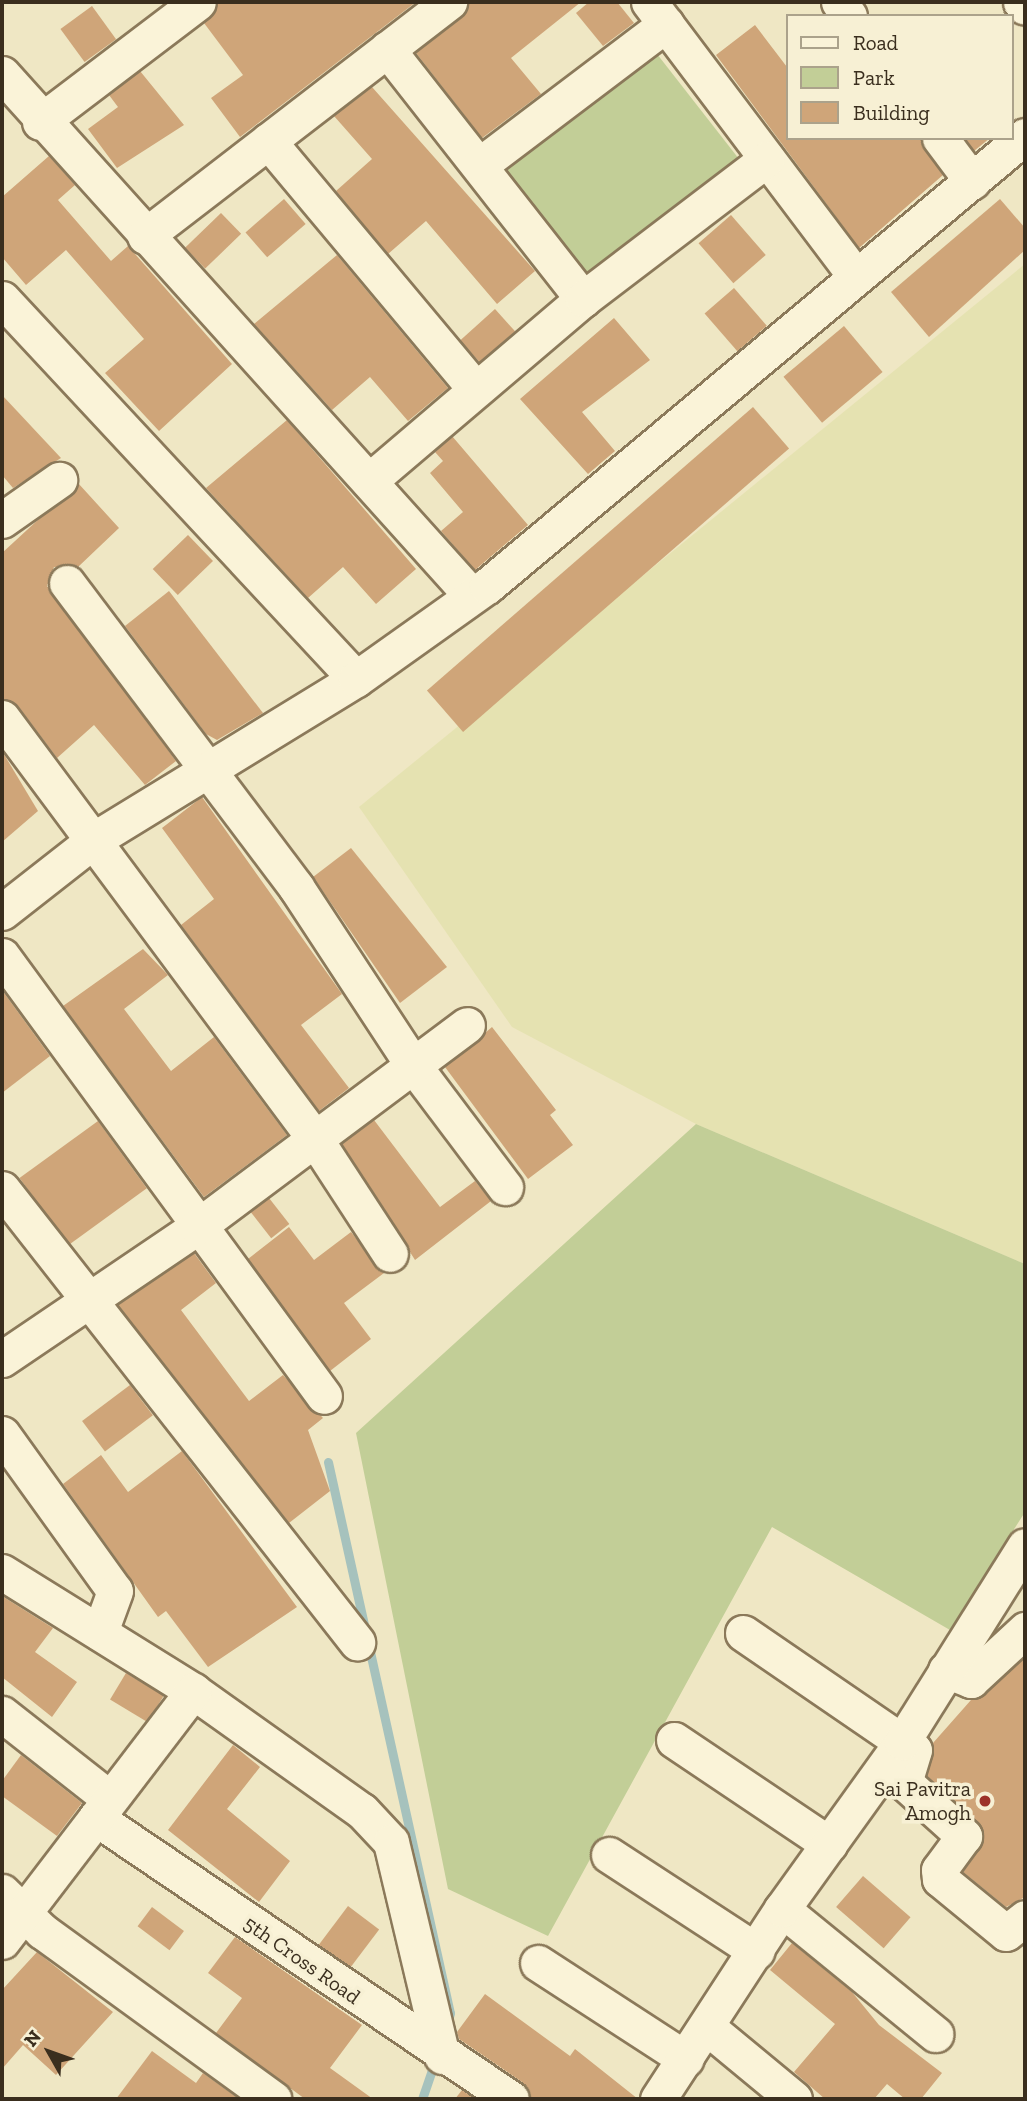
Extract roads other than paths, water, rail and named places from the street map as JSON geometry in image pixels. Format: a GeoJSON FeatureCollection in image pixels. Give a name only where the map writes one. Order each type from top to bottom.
{"type":"FeatureCollection","features":[{"type":"Feature","properties":{"kind":"street"},"geometry":{"type":"LineString","coordinates":[[40,122],[198,2]]}},
{"type":"Feature","properties":{"kind":"street"},"geometry":{"type":"LineString","coordinates":[[145,236],[449,2]]}},
{"type":"Feature","properties":{"kind":"street"},"geometry":{"type":"LineString","coordinates":[[1021,2],[1025,7]]}},
{"type":"Feature","properties":{"kind":"street"},"geometry":{"type":"LineString","coordinates":[[481,164],[658,13],[856,276]]}},
{"type":"Feature","properties":{"kind":"street"},"geometry":{"type":"LineString","coordinates":[[387,49],[481,164],[583,299]]}},
{"type":"Feature","properties":{"kind":"street"},"geometry":{"type":"LineString","coordinates":[[2,74],[40,122],[472,596]]}},
{"type":"Feature","properties":{"kind":"street"},"geometry":{"type":"LineString","coordinates":[[2,912],[95,839],[207,766],[356,679],[472,596],[1025,136]]}},
{"type":"Feature","properties":{"kind":"street"},"geometry":{"type":"LineString","coordinates":[[942,140],[972,180]]}},
{"type":"Feature","properties":{"kind":"street"},"geometry":{"type":"LineString","coordinates":[[268,141],[475,389]]}},
{"type":"Feature","properties":{"kind":"street"},"geometry":{"type":"LineString","coordinates":[[369,481],[583,299],[766,159]]}},
{"type":"Feature","properties":{"kind":"street"},"geometry":{"type":"LineString","coordinates":[[2,299],[356,679]]}},
{"type":"Feature","properties":{"kind":"street"},"geometry":{"type":"LineString","coordinates":[[5,512],[59,480]]}},
{"type":"Feature","properties":{"kind":"street"},"geometry":{"type":"LineString","coordinates":[[67,583],[207,766],[413,1065],[505,1187]]}},
{"type":"Feature","properties":{"kind":"street"},"geometry":{"type":"LineString","coordinates":[[2,718],[95,839],[314,1139],[390,1254]]}},
{"type":"Feature","properties":{"kind":"street"},"geometry":{"type":"LineString","coordinates":[[2,956],[197,1227],[324,1396]]}},
{"type":"Feature","properties":{"kind":"street"},"geometry":{"type":"LineString","coordinates":[[2,1359],[197,1227],[467,1025]]}},
{"type":"Feature","properties":{"kind":"street"},"geometry":{"type":"LineString","coordinates":[[2,1189],[86,1301],[357,1642]]}},
{"type":"Feature","properties":{"kind":"street"},"geometry":{"type":"LineString","coordinates":[[2,1434],[115,1591],[100,1632]]}},
{"type":"Feature","properties":{"kind":"street"},"geometry":{"type":"LineString","coordinates":[[658,2099],[782,1909],[902,1742],[1025,1546]]}},
{"type":"Feature","properties":{"kind":"street"},"geometry":{"type":"LineString","coordinates":[[2,1572],[193,1691],[362,1811],[391,1842],[442,2056]]}},
{"type":"Feature","properties":{"kind":"street"},"geometry":{"type":"LineString","coordinates":[[946,1670],[971,1680],[1025,1630]]}},
{"type":"Feature","properties":{"kind":"street"},"geometry":{"type":"LineString","coordinates":[[743,1633],[902,1742],[915,1754],[904,1782],[964,1836],[939,1870],[940,1879],[1006,1933],[1025,1918]]}},
{"type":"Feature","properties":{"kind":"street"},"geometry":{"type":"LineString","coordinates":[[2,1941],[13,1903],[103,1808],[193,1691]]}},
{"type":"Feature","properties":{"kind":"street","name":"5th Cross Road"},"geometry":{"type":"LineString","coordinates":[[2,1714],[103,1808],[442,2056],[511,2099]]}},
{"type":"Feature","properties":{"kind":"street"},"geometry":{"type":"LineString","coordinates":[[674,1740],[829,1844]]}},
{"type":"Feature","properties":{"kind":"street"},"geometry":{"type":"LineString","coordinates":[[609,1855],[756,1951]]}},
{"type":"Feature","properties":{"kind":"street"},"geometry":{"type":"LineString","coordinates":[[13,1903],[274,2099]]}},
{"type":"Feature","properties":{"kind":"street"},"geometry":{"type":"LineString","coordinates":[[782,1909],[935,2034]]}},
{"type":"Feature","properties":{"kind":"street"},"geometry":{"type":"LineString","coordinates":[[538,1963],[686,2059]]}},
{"type":"Feature","properties":{"kind":"street"},"geometry":{"type":"LineString","coordinates":[[707,2027],[794,2099]]}},
{"type":"Feature","properties":{"kind":"waterway"},"geometry":{"type":"LineString","coordinates":[[328,1462],[450,2013],[447,2024]]}},
{"type":"Feature","properties":{"kind":"waterway"},"geometry":{"type":"LineString","coordinates":[[422,2099],[435,2061]]}},
{"type":"Feature","properties":{"kind":"place","name":"Sai Pavitra Amogh"},"geometry":{"type":"Point","coordinates":[985,1801]}}]}
